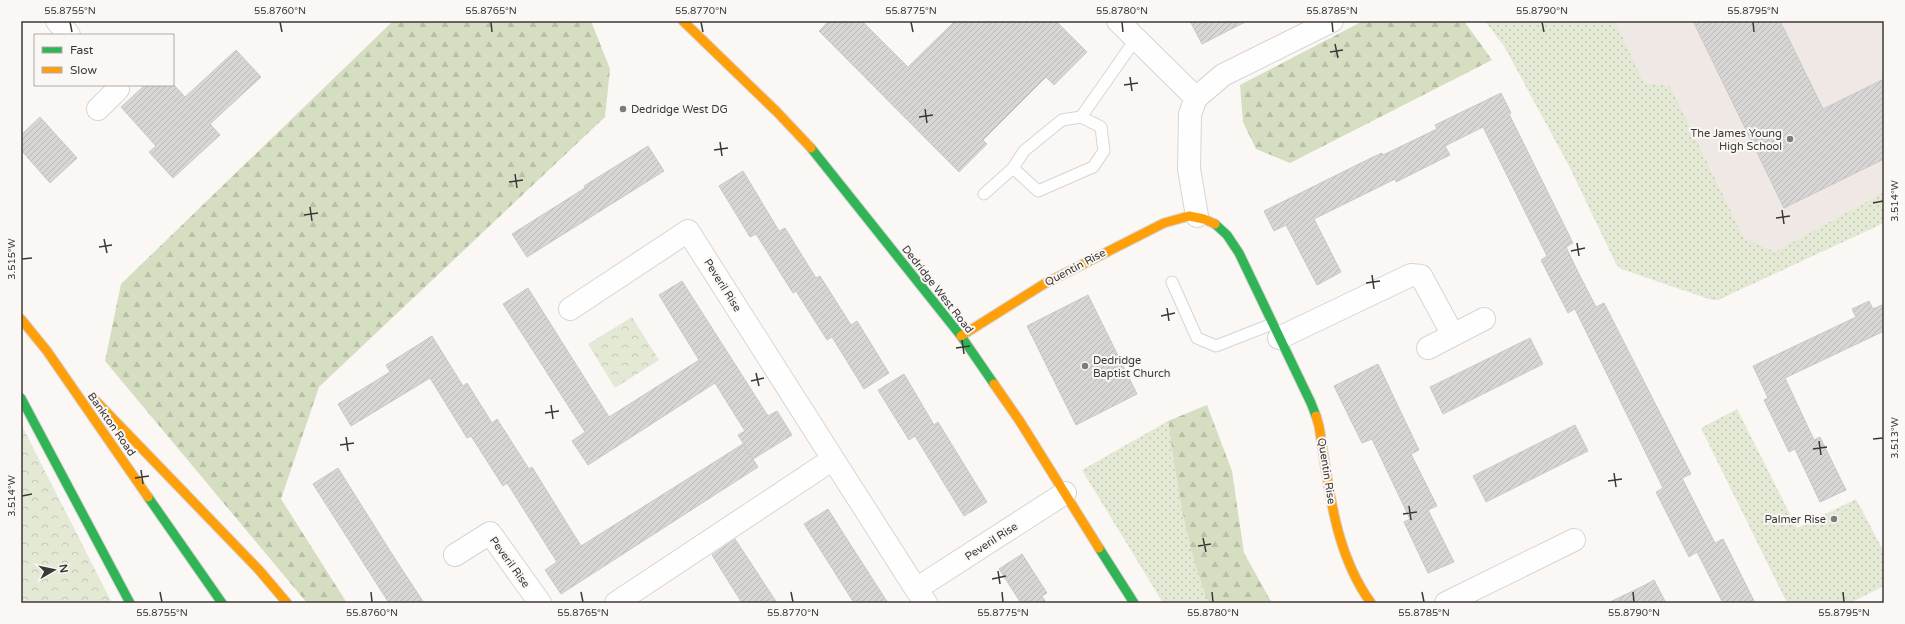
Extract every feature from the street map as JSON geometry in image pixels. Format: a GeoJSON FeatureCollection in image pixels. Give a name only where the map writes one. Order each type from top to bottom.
{"type":"FeatureCollection","features":[{"type":"Feature","properties":{"kind":"street"},"geometry":{"type":"LineString","coordinates":[[57,21],[68,34]]}},
{"type":"Feature","properties":{"kind":"street","name":"Dedridge West Road"},"geometry":{"type":"LineString","coordinates":[[683,21],[777,112],[819,157],[961,336],[1018,420],[1134,603]]}},
{"type":"Feature","properties":{"kind":"street"},"geometry":{"type":"LineString","coordinates":[[1118,21],[1135,40],[1196,98]]}},
{"type":"Feature","properties":{"kind":"street"},"geometry":{"type":"LineString","coordinates":[[1196,216],[1189,169],[1190,114],[1196,98],[1223,75],[1332,21]]}},
{"type":"Feature","properties":{"kind":"street"},"geometry":{"type":"LineString","coordinates":[[98,109],[118,86]]}},
{"type":"Feature","properties":{"kind":"street","name":"Quentin Rise"},"geometry":{"type":"LineString","coordinates":[[961,336],[1009,303],[1093,256],[1160,225],[1180,218],[1196,216],[1214,222],[1228,234],[1239,253],[1311,403],[1319,426],[1331,500],[1346,559],[1358,586],[1371,603]]}},
{"type":"Feature","properties":{"kind":"street","name":"Peveril Rise"},"geometry":{"type":"LineString","coordinates":[[570,309],[688,231],[921,596],[1064,493]]}},
{"type":"Feature","properties":{"kind":"street"},"geometry":{"type":"LineString","coordinates":[[1276,331],[1412,275],[1421,276],[1454,335]]}},
{"type":"Feature","properties":{"kind":"street","name":"Bankton Road"},"geometry":{"type":"LineString","coordinates":[[21,319],[47,351],[222,603]]}},
{"type":"Feature","properties":{"kind":"street"},"geometry":{"type":"LineString","coordinates":[[1428,348],[1484,320]]}},
{"type":"Feature","properties":{"kind":"street"},"geometry":{"type":"LineString","coordinates":[[47,351],[259,570],[286,603]]}},
{"type":"Feature","properties":{"kind":"street"},"geometry":{"type":"LineString","coordinates":[[21,398],[130,603]]}},
{"type":"Feature","properties":{"kind":"street"},"geometry":{"type":"LineString","coordinates":[[616,603],[833,459]]}},
{"type":"Feature","properties":{"kind":"street","name":"Peveril Rise"},"geometry":{"type":"LineString","coordinates":[[455,555],[490,533],[540,603]]}},
{"type":"Feature","properties":{"kind":"street"},"geometry":{"type":"LineString","coordinates":[[1446,603],[1574,540]]}},
{"type":"Feature","properties":{"kind":"lane"},"geometry":{"type":"LineString","coordinates":[[1082,117],[1135,40]]}},
{"type":"Feature","properties":{"kind":"lane"},"geometry":{"type":"LineString","coordinates":[[984,194],[1013,168],[1024,151],[1062,120],[1082,117],[1101,127],[1104,151],[1093,167],[1038,191],[1013,168]]}},
{"type":"Feature","properties":{"kind":"lane"},"geometry":{"type":"LineString","coordinates":[[1172,282],[1197,338],[1216,346],[1276,331]]}},
{"type":"Feature","properties":{"kind":"shaded area","name":"The James Young High School"},"geometry":{"type":"Polygon","coordinates":[[[1615,21],[1884,21],[1884,192],[1775,252],[1744,238],[1670,86],[1644,83],[1615,21]]]}},
{"type":"Feature","properties":{"kind":"green space"},"geometry":{"type":"Polygon","coordinates":[[[393,21],[591,21],[610,69],[605,117],[319,387],[281,499],[347,603],[307,603],[105,361],[121,284],[393,21]]]}},
{"type":"Feature","properties":{"kind":"green space"},"geometry":{"type":"Polygon","coordinates":[[[1363,21],[1464,21],[1492,60],[1290,163],[1256,149],[1243,122],[1240,85],[1363,21]]]}},
{"type":"Feature","properties":{"kind":"green space"},"geometry":{"type":"Polygon","coordinates":[[[1485,21],[1615,21],[1644,83],[1670,86],[1744,238],[1775,252],[1884,192],[1884,223],[1718,300],[1712,300],[1621,269],[1616,264],[1569,166],[1504,46],[1485,21]]]}},
{"type":"Feature","properties":{"kind":"green space"},"geometry":{"type":"Polygon","coordinates":[[[632,317],[659,360],[615,388],[588,344],[632,317]]]}},
{"type":"Feature","properties":{"kind":"green space"},"geometry":{"type":"Polygon","coordinates":[[[1207,405],[1232,471],[1244,553],[1272,603],[1209,603],[1201,581],[1183,514],[1168,421],[1207,405]]]}},
{"type":"Feature","properties":{"kind":"green space"},"geometry":{"type":"Polygon","coordinates":[[[1737,409],[1797,528],[1856,499],[1884,552],[1884,586],[1850,603],[1787,603],[1701,428],[1737,409]]]}},
{"type":"Feature","properties":{"kind":"green space"},"geometry":{"type":"Polygon","coordinates":[[[1168,421],[1183,514],[1194,559],[1209,603],[1163,603],[1082,470],[1168,421]]]}},
{"type":"Feature","properties":{"kind":"green space"},"geometry":{"type":"Polygon","coordinates":[[[21,424],[112,603],[21,603],[21,424]]]}},
{"type":"Feature","properties":{"kind":"building"},"geometry":{"type":"Polygon","coordinates":[[[829,21],[862,21],[908,67],[955,21],[1056,21],[1087,52],[1054,85],[1046,77],[983,140],[987,144],[959,172],[819,31],[829,21]]]}},
{"type":"Feature","properties":{"kind":"building"},"geometry":{"type":"Polygon","coordinates":[[[1190,21],[1247,21],[1202,44],[1190,21]]]}},
{"type":"Feature","properties":{"kind":"building"},"geometry":{"type":"Polygon","coordinates":[[[1693,21],[1780,21],[1823,109],[1884,79],[1884,159],[1784,208],[1693,21]]]}},
{"type":"Feature","properties":{"kind":"building"},"geometry":{"type":"Polygon","coordinates":[[[236,50],[261,77],[210,124],[220,135],[173,178],[149,152],[156,146],[121,107],[144,86],[174,85],[185,97],[236,50]]]}},
{"type":"Feature","properties":{"kind":"building"},"geometry":{"type":"Polygon","coordinates":[[[1501,93],[1511,113],[1509,114],[1573,243],[1566,247],[1578,272],[1596,307],[1604,303],[1691,474],[1682,478],[1715,543],[1723,539],[1755,603],[1723,603],[1697,552],[1689,557],[1656,492],[1663,488],[1575,309],[1568,313],[1541,260],[1547,256],[1483,127],[1445,146],[1450,155],[1396,182],[1395,179],[1314,219],[1341,272],[1317,285],[1286,225],[1274,231],[1264,211],[1371,158],[1382,153],[1383,155],[1437,129],[1435,125],[1501,93]]]}},
{"type":"Feature","properties":{"kind":"building"},"geometry":{"type":"Polygon","coordinates":[[[40,117],[77,158],[50,183],[21,150],[21,135],[40,117]]]}},
{"type":"Feature","properties":{"kind":"building"},"geometry":{"type":"Polygon","coordinates":[[[648,146],[664,171],[527,257],[512,234],[648,146]]]}},
{"type":"Feature","properties":{"kind":"building"},"geometry":{"type":"Polygon","coordinates":[[[743,171],[779,231],[785,228],[816,278],[820,276],[851,325],[857,321],[889,373],[864,389],[832,337],[827,340],[796,291],[793,293],[756,234],[750,237],[719,186],[743,171]]]}},
{"type":"Feature","properties":{"kind":"building"},"geometry":{"type":"Polygon","coordinates":[[[682,281],[768,416],[777,411],[792,435],[753,459],[738,435],[745,431],[715,383],[588,465],[572,441],[585,432],[503,304],[528,288],[609,417],[699,360],[659,295],[682,281]]]}},
{"type":"Feature","properties":{"kind":"building","name":"Dedridge Baptist Church"},"geometry":{"type":"Polygon","coordinates":[[[1088,295],[1137,394],[1076,425],[1027,326],[1088,295]]]}},
{"type":"Feature","properties":{"kind":"building"},"geometry":{"type":"Polygon","coordinates":[[[1869,301],[1873,309],[1884,304],[1884,331],[1785,378],[1814,440],[1820,437],[1846,490],[1820,502],[1795,449],[1789,452],[1764,400],[1768,398],[1753,366],[1856,317],[1852,309],[1869,301]]]}},
{"type":"Feature","properties":{"kind":"building"},"geometry":{"type":"Polygon","coordinates":[[[432,336],[463,386],[467,383],[492,423],[497,419],[529,469],[532,467],[581,546],[743,444],[758,467],[561,594],[545,570],[557,562],[507,483],[503,486],[471,436],[467,438],[430,378],[351,426],[338,404],[390,372],[386,365],[432,336]]]}},
{"type":"Feature","properties":{"kind":"building"},"geometry":{"type":"Polygon","coordinates":[[[1530,338],[1543,364],[1443,414],[1430,387],[1530,338]]]}},
{"type":"Feature","properties":{"kind":"building"},"geometry":{"type":"Polygon","coordinates":[[[1378,364],[1419,450],[1411,454],[1437,506],[1428,510],[1454,562],[1428,573],[1404,522],[1410,519],[1372,439],[1362,443],[1334,386],[1378,364]]]}},
{"type":"Feature","properties":{"kind":"building"},"geometry":{"type":"Polygon","coordinates":[[[904,374],[934,425],[938,422],[987,502],[964,516],[915,436],[909,440],[878,390],[904,374]]]}},
{"type":"Feature","properties":{"kind":"building"},"geometry":{"type":"Polygon","coordinates":[[[1575,425],[1588,451],[1486,502],[1473,476],[1575,425]]]}},
{"type":"Feature","properties":{"kind":"building"},"geometry":{"type":"Polygon","coordinates":[[[338,468],[424,603],[389,603],[313,484],[338,468]]]}},
{"type":"Feature","properties":{"kind":"building"},"geometry":{"type":"Polygon","coordinates":[[[828,509],[888,603],[854,603],[804,524],[828,509]]]}},
{"type":"Feature","properties":{"kind":"building"},"geometry":{"type":"Polygon","coordinates":[[[735,539],[777,603],[742,603],[712,555],[735,539]]]}},
{"type":"Feature","properties":{"kind":"building"},"geometry":{"type":"Polygon","coordinates":[[[1022,554],[1047,593],[1042,596],[1046,603],[1021,603],[999,569],[1022,554]]]}},
{"type":"Feature","properties":{"kind":"building"},"geometry":{"type":"Polygon","coordinates":[[[1654,580],[1666,603],[1608,603],[1645,585],[1654,580]]]}},
{"type":"Feature","properties":{"kind":"traffic: fast"},"geometry":{"type":"LineString","coordinates":[[811,148],[961,336],[994,384]]}},
{"type":"Feature","properties":{"kind":"traffic: fast"},"geometry":{"type":"LineString","coordinates":[[1215,224],[1227,235],[1239,253],[1316,416]]}},
{"type":"Feature","properties":{"kind":"traffic: fast"},"geometry":{"type":"LineString","coordinates":[[21,398],[130,603]]}},
{"type":"Feature","properties":{"kind":"traffic: fast"},"geometry":{"type":"LineString","coordinates":[[148,497],[222,603]]}},
{"type":"Feature","properties":{"kind":"traffic: fast"},"geometry":{"type":"LineString","coordinates":[[1099,548],[1134,603]]}},
{"type":"Feature","properties":{"kind":"traffic: slow"},"geometry":{"type":"LineString","coordinates":[[683,21],[777,112],[811,148]]}},
{"type":"Feature","properties":{"kind":"traffic: slow"},"geometry":{"type":"LineString","coordinates":[[961,336],[1044,284],[1164,223],[1189,216],[1204,219],[1215,224]]}},
{"type":"Feature","properties":{"kind":"traffic: slow"},"geometry":{"type":"LineString","coordinates":[[21,319],[47,351],[148,497]]}},
{"type":"Feature","properties":{"kind":"traffic: slow"},"geometry":{"type":"LineString","coordinates":[[994,384],[1019,420],[1099,548]]}},
{"type":"Feature","properties":{"kind":"traffic: slow"},"geometry":{"type":"LineString","coordinates":[[94,399],[259,570],[287,603]]}},
{"type":"Feature","properties":{"kind":"traffic: slow"},"geometry":{"type":"LineString","coordinates":[[1316,416],[1319,426],[1330,495],[1341,541],[1359,583],[1371,603]]}},
{"type":"Feature","properties":{"kind":"place","name":"Dedridge West DG"},"geometry":{"type":"Point","coordinates":[623,109]}},
{"type":"Feature","properties":{"kind":"place","name":"The James Young High School"},"geometry":{"type":"Point","coordinates":[1790,139]}},
{"type":"Feature","properties":{"kind":"place","name":"Dedridge Baptist Church"},"geometry":{"type":"Point","coordinates":[1085,366]}},
{"type":"Feature","properties":{"kind":"place","name":"Palmer Rise"},"geometry":{"type":"Point","coordinates":[1834,519]}}]}
